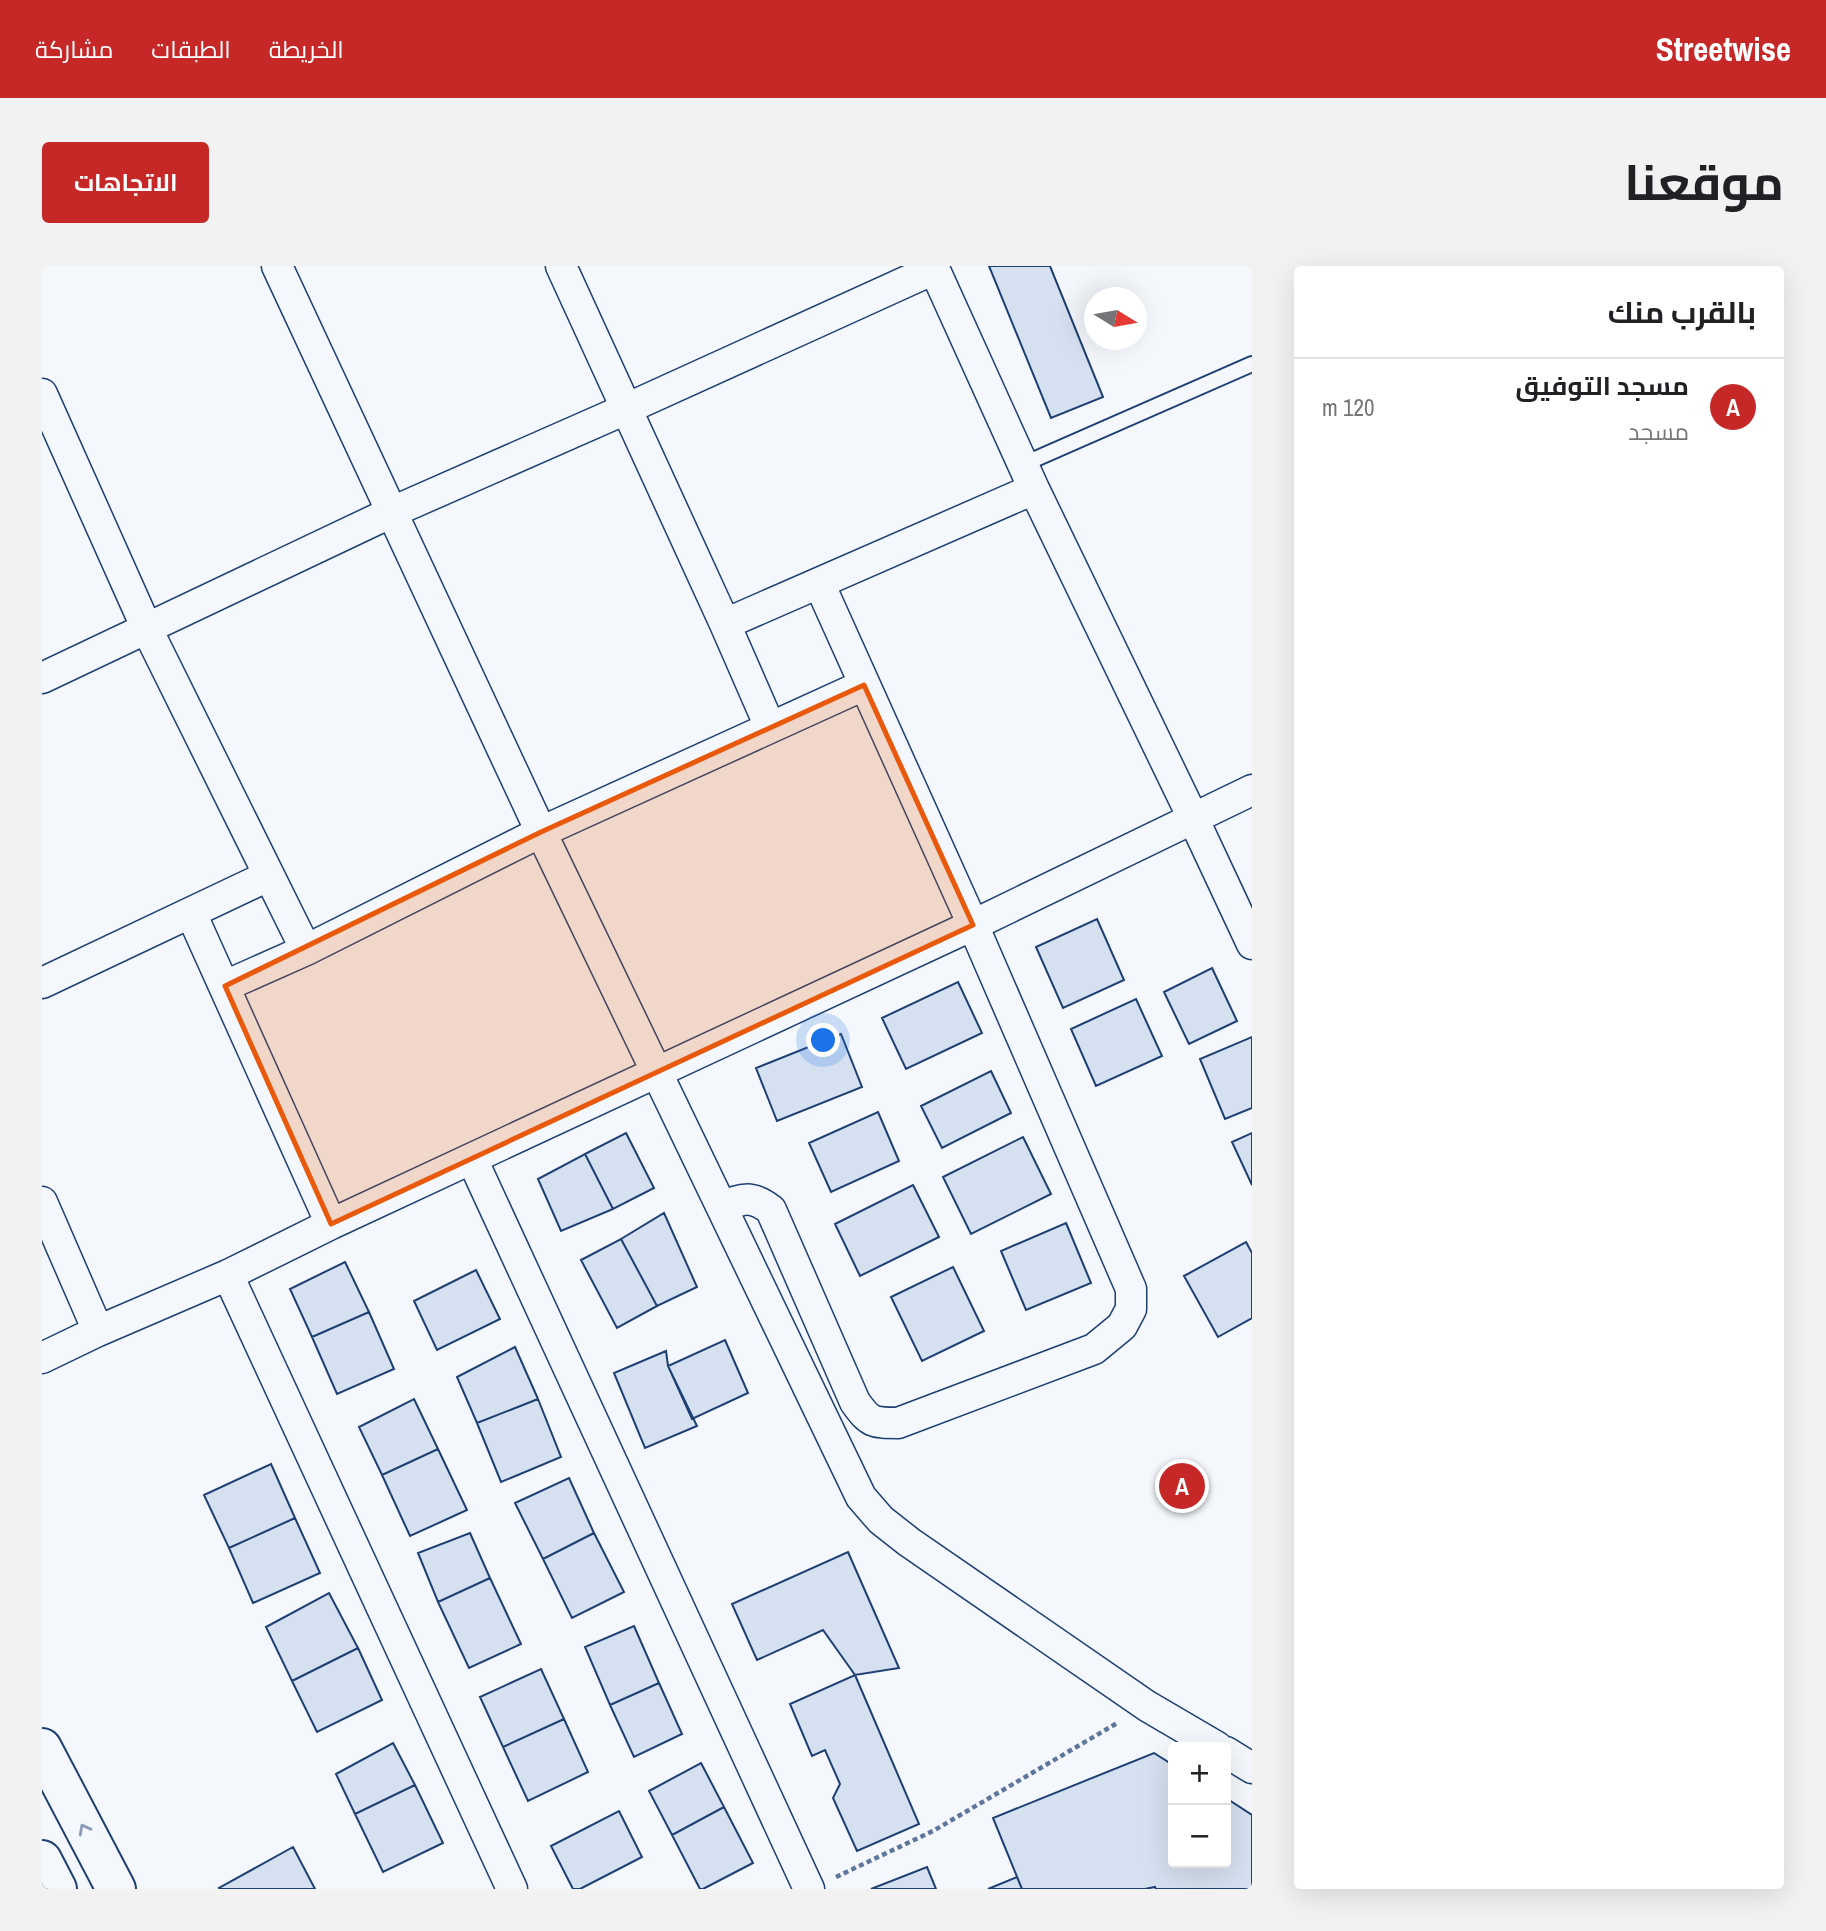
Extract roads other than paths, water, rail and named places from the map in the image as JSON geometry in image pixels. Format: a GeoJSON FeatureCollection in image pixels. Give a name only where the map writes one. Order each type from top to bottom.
{"type":"FeatureCollection","features":[{"type":"Feature","properties":{"kind":"main road"},"geometry":{"type":"LineString","coordinates":[[42,1748],[116,1889]]}},
{"type":"Feature","properties":{"kind":"street"},"geometry":{"type":"LineString","coordinates":[[277,266],[541,832],[861,1496],[881,1520],[909,1542],[1147,1706],[1208,1742]]}},
{"type":"Feature","properties":{"kind":"street"},"geometry":{"type":"LineString","coordinates":[[561,266],[726,624],[770,727]]}},
{"type":"Feature","properties":{"kind":"street"},"geometry":{"type":"LineString","coordinates":[[42,678],[392,512],[626,409],[934,267],[1029,476],[1252,944]]}},
{"type":"Feature","properties":{"kind":"street"},"geometry":{"type":"LineString","coordinates":[[42,394],[147,629],[306,950]]}},
{"type":"Feature","properties":{"kind":"street"},"geometry":{"type":"LineString","coordinates":[[726,624],[819,583],[1029,476]]}},
{"type":"Feature","properties":{"kind":"street"},"geometry":{"type":"LineString","coordinates":[[722,1207],[748,1198],[760,1201],[771,1210],[855,1402],[866,1417],[878,1423],[898,1423],[1094,1349],[1122,1326],[1131,1308],[1131,1289],[973,925],[819,583]]}},
{"type":"Feature","properties":{"kind":"street"},"geometry":{"type":"LineString","coordinates":[[225,986],[306,950],[541,832],[864,685]]}},
{"type":"Feature","properties":{"kind":"street"},"geometry":{"type":"LineString","coordinates":[[42,1358],[229,1275],[331,1224],[973,925],[1252,790]]}},
{"type":"Feature","properties":{"kind":"street"},"geometry":{"type":"LineString","coordinates":[[42,983],[268,876]]}},
{"type":"Feature","properties":{"kind":"street"},"geometry":{"type":"LineString","coordinates":[[191,913],[331,1224]]}},
{"type":"Feature","properties":{"kind":"street"},"geometry":{"type":"LineString","coordinates":[[472,1159],[822,1883]]}},
{"type":"Feature","properties":{"kind":"street"},"geometry":{"type":"LineString","coordinates":[[42,1202],[98,1331]]}},
{"type":"Feature","properties":{"kind":"street"},"geometry":{"type":"LineString","coordinates":[[229,1275],[512,1889]]}},
{"type":"Feature","properties":{"kind":"street"},"geometry":{"type":"LineString","coordinates":[[1231,1755],[1252,1768]]}},
{"type":"Feature","properties":{"kind":"lane"},"geometry":{"type":"LineString","coordinates":[[1029,476],[1252,364]]}},
{"type":"Feature","properties":{"kind":"place","name":"مسجد التوفيق"},"geometry":{"type":"Point","coordinates":[1182,1486]}}]}
